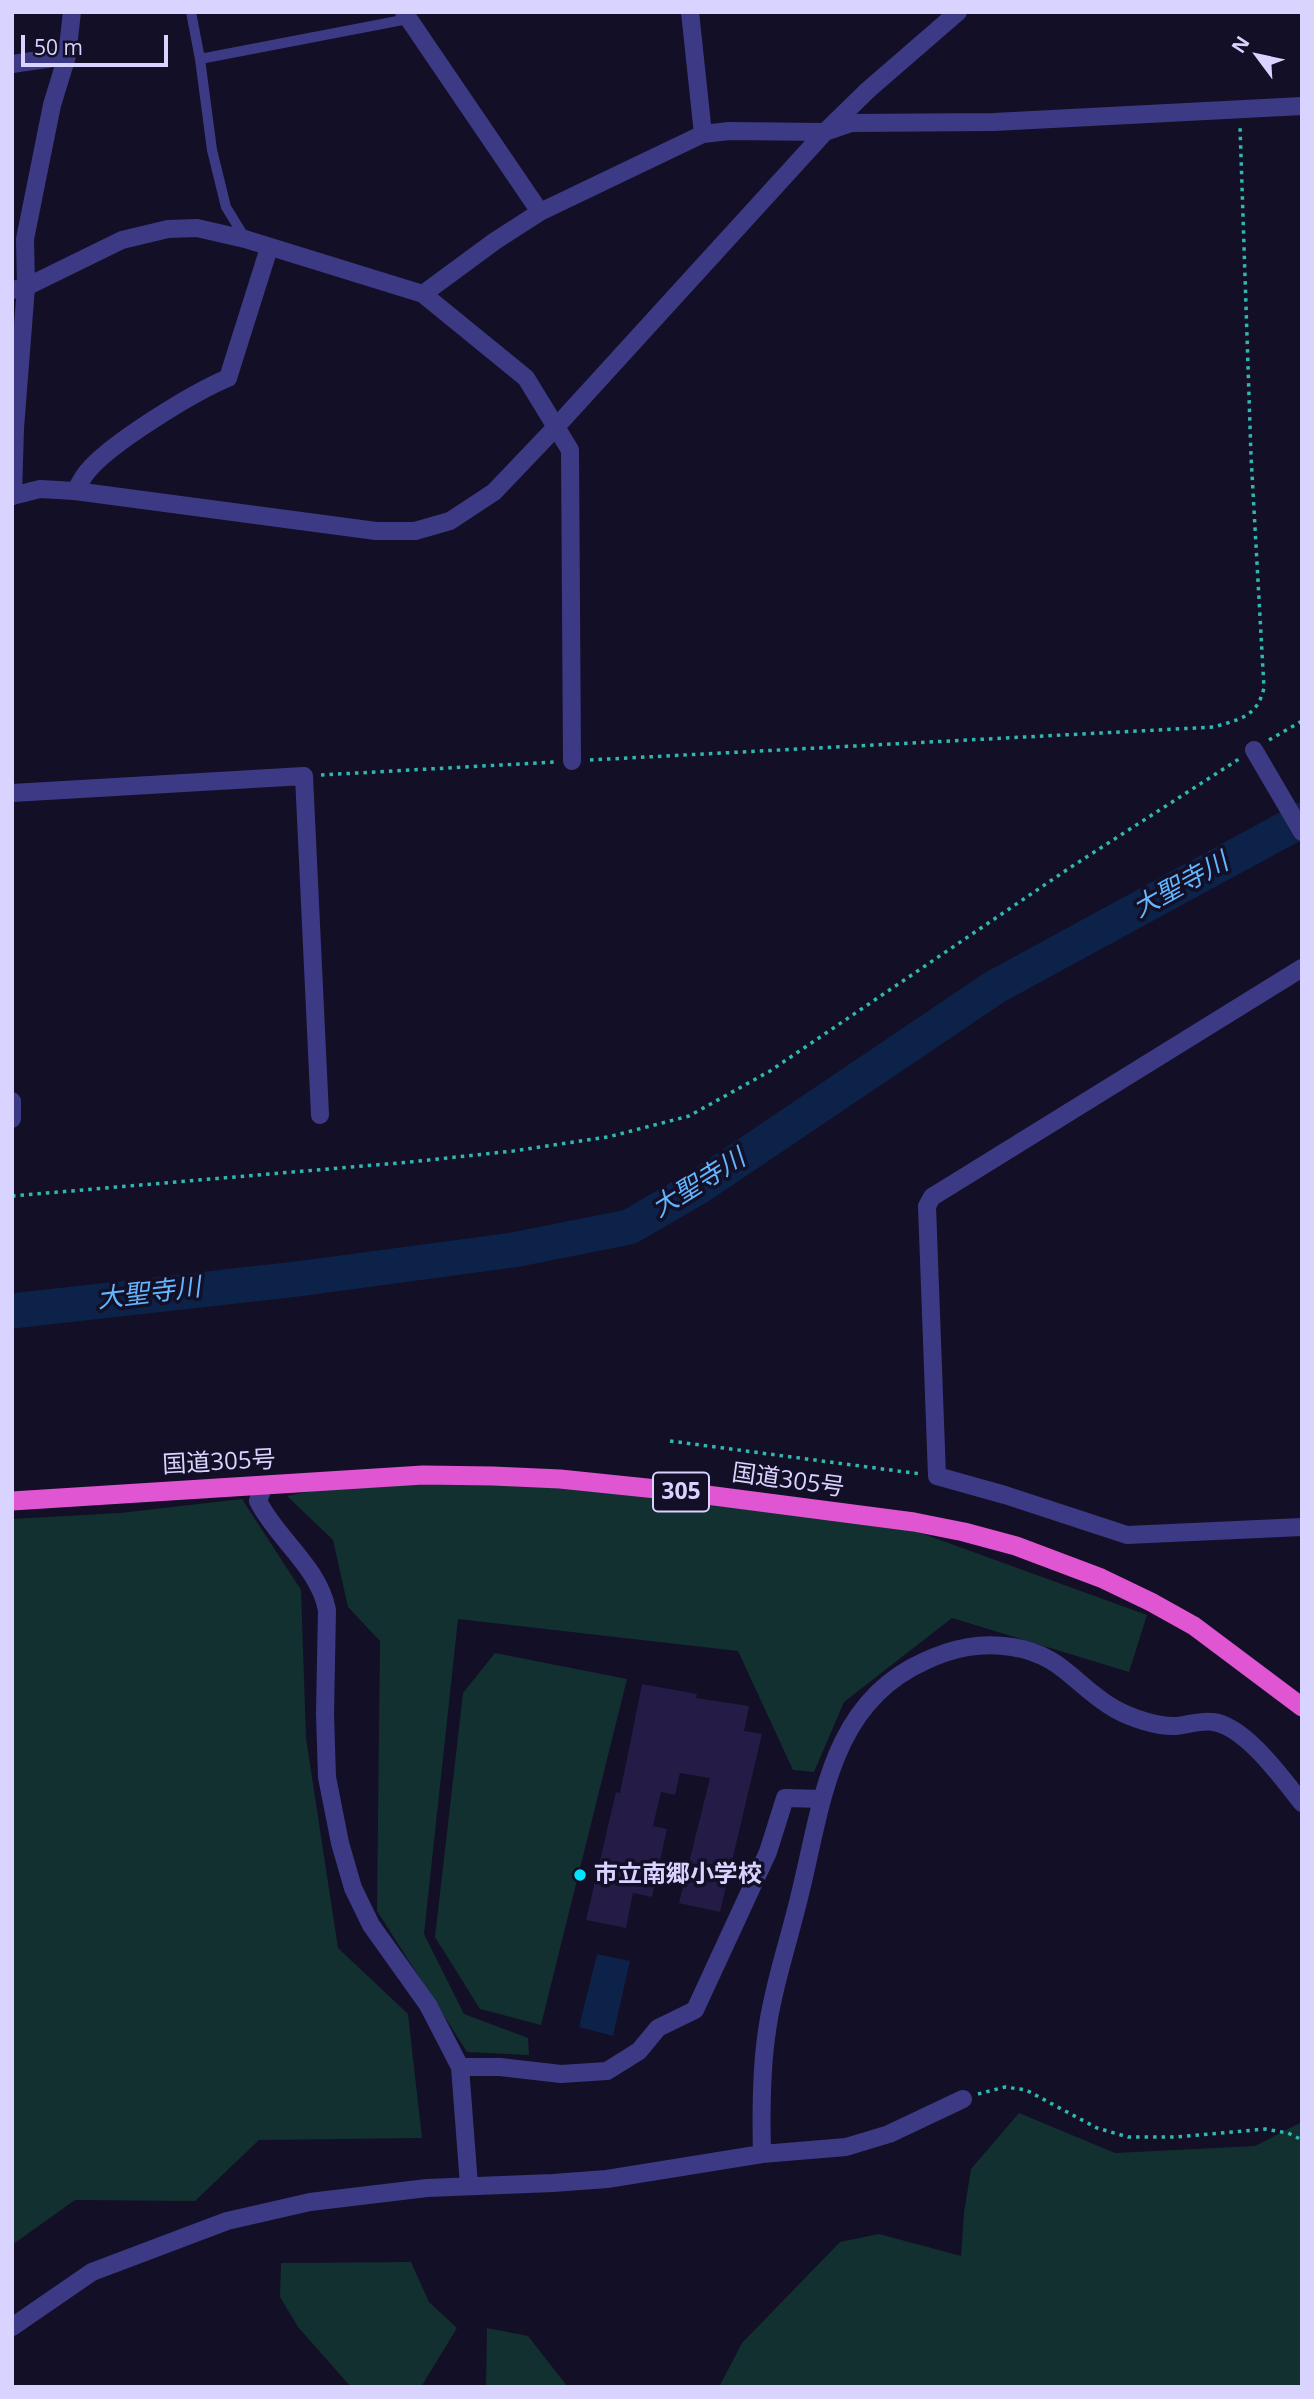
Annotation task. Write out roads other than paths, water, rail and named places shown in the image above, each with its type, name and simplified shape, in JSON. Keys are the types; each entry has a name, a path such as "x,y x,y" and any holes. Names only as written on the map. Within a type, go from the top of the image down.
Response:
{"highway":[{"name":"国道305号","path":"12,1501 423,1475 560,1479 914,1522 964,1532 1061,1562 1151,1602 1194,1626 1302,1707"}],"street":[{"path":"72,12 67,55 52,105 19,288 13,496 40,489 75,491 376,531 415,531 450,521 494,492 825,132 868,90 958,12"},
{"path":"690,12 703,134"},
{"path":"406,15 540,212"},
{"path":"12,64 67,55"},
{"path":"423,295 495,241 540,212 703,134 729,131 825,132 852,123 994,122 1302,106"},
{"path":"19,288 122,240 168,229 197,228 245,239 423,295 526,379 570,450 572,761"},
{"path":"75,491 87,471 118,444 209,386 228,379 269,248"},
{"path":"1254,750 1302,832"},
{"path":"12,793 304,776 320,1115"},
{"path":"1302,968 932,1197 927,1206 937,1476 1005,1494 1127,1535 1302,1527"},
{"path":"12,1101 12,1119"},
{"path":"264,1485 258,1501 265,1516 312,1573 323,1593 327,1610 327,1777 334,1819 353,1888 371,1925 428,2005 460,2067 469,2185"},
{"path":"762,2154 761,2096 766,2036 822,1800 839,1747 853,1721 880,1689 912,1667 952,1649 992,1646 1012,1647 1036,1653 1065,1668 1115,1709 1132,1716 1172,1726 1213,1722 1243,1737 1256,1748 1302,1802"},
{"path":"460,2067 500,2067 561,2074 607,2071 639,2051 658,2028 695,2010 768,1852 785,1798 822,1800"},
{"path":"12,2327 92,2272 227,2221 310,2202 469,2185 607,2179 762,2154 846,2147 889,2134 963,2099"}],"lane":[{"path":"191,12 212,150 226,207 245,239"},
{"path":"200,59 406,15"}],"water":[{"path":"597,1954 630,1961 613,2036 579,2027"}],"waterway":[{"name":"大聖寺川","path":"12,1311 297,1279 513,1250 629,1227 700,1186 995,987 1302,820"}],"place":[{"name":"市立南郷小学校","path":"580,1875"}]}
